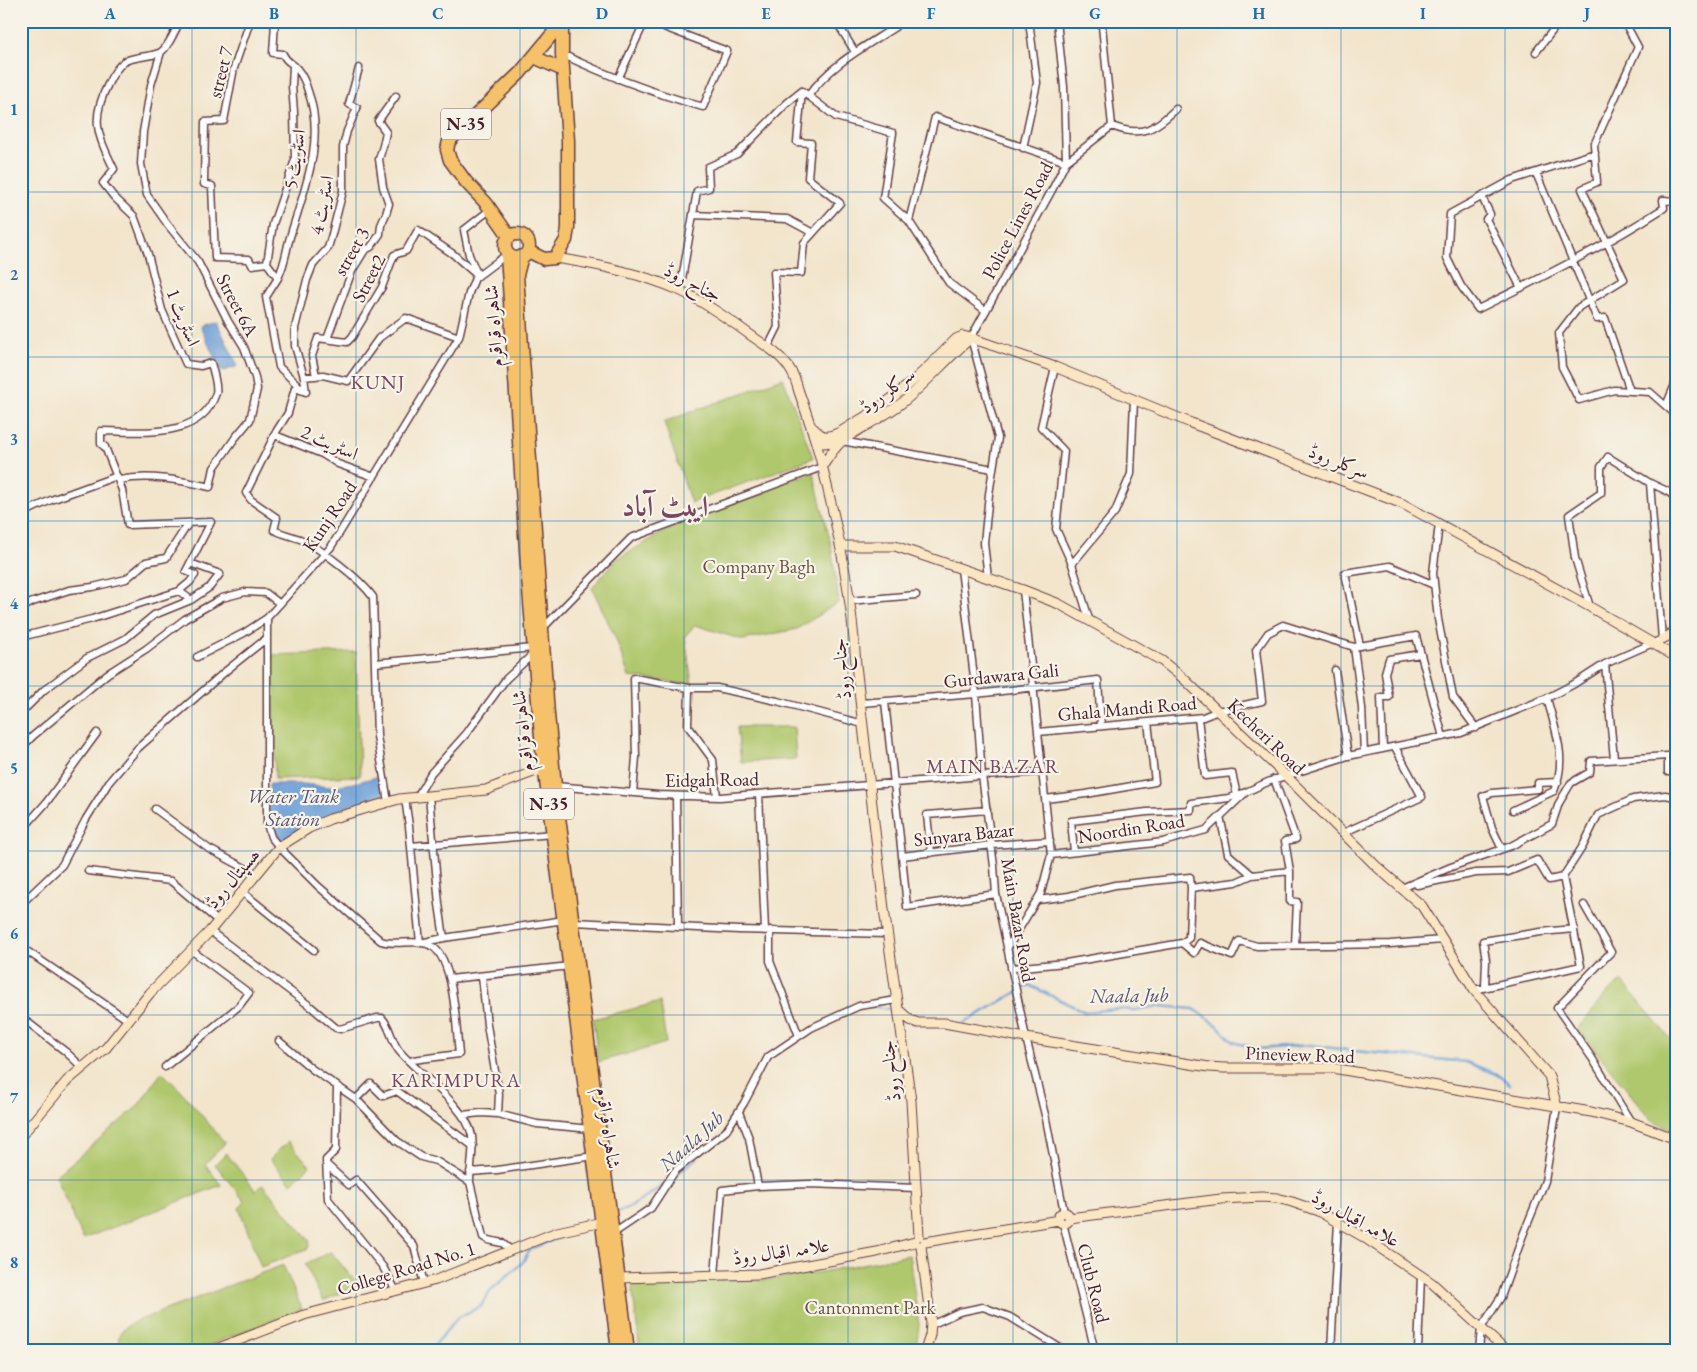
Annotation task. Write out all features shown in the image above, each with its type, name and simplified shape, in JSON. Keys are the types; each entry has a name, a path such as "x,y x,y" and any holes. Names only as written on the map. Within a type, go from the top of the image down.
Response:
{"highway":[{"name":"N-35","path":"555,258 566,240 568,228 567,125 562,54 562,22"},
{"name":"N-35","path":"509,236 491,209 466,182 450,160 447,150 449,141 520,73 562,22"},
{"path":"534,57 563,70"},
{"path":"509,236 517,233 524,236 529,243 525,254"},
{"name":"شاہراہ قراقرم","path":"509,236 505,242 505,250 507,254 534,651 545,770 553,834 569,921 570,966 594,1156 607,1221 614,1233 628,1351"},
{"path":"507,254 514,258 525,254 544,259 555,258"},
{"name":"شاہراہ قراقرم","path":"525,254 517,275 541,630 569,921 607,1221 618,1351"}],"main road":[{"name":"جناح روڈ","path":"555,258 578,261 645,276 680,291 721,315 768,347 791,371 812,426 841,546 850,601 887,934 911,1101 920,1242 931,1325 925,1351"},
{"name":"سرکلر روڈ","path":"822,467 840,437 879,420 901,404 921,388 971,338 1055,367 1191,423 1403,504 1590,607 1676,657"},
{"path":"812,426 820,435 840,437"},
{"path":"816,440 823,443 840,437"},
{"name":"Kecheri Road","path":"841,546 896,546 1023,590 1059,604 1162,661 1183,678 1286,776 1376,866 1422,906 1474,990 1549,1076 1557,1107"},
{"path":"1662,639 1676,632"},
{"name":"ھسپتال روڈ","path":"21,1136 67,1081 106,1048 150,992 210,931 279,847 309,828 330,819 388,802 405,798 486,790 533,772 545,770"},
{"path":"898,1010 910,1020 918,1023"},
{"path":"902,1036 911,1026 918,1023"},
{"name":"Pineview Road","path":"918,1023 944,1023 1026,1038 1224,1068 1332,1068 1591,1112 1631,1122 1676,1139"},
{"name":"علامہ اقبال روڈ","path":"619,1278 759,1274 920,1242 1064,1218 1221,1199 1277,1198 1318,1211 1362,1236 1432,1283 1506,1351"},
{"name":"College Road No. 1","path":"211,1351 304,1315 460,1272 557,1232 607,1221"}],"street":[{"path":"161,52 180,21"},
{"name":"street 7","path":"250,21 234,68 224,121 205,122 204,184 212,186 215,258 249,259 252,265 267,264"},
{"name":"اسٹریٹ 5","path":"265,21 275,23 273,53 283,54 285,60 298,69 308,91 315,117 315,144 301,206 290,238 284,264 266,297 279,368 306,392"},
{"path":"562,54 618,79 656,94 703,107 727,52 646,21 618,79"},
{"path":"836,21 855,52"},
{"path":"808,96 819,81 845,59 895,27 899,21"},
{"path":"1022,148 1037,84 1029,21"},
{"name":"Police Lines Road","path":"971,338 1054,188 1066,162 1064,87 1057,21"},
{"path":"1098,21 1102,26 1112,126"},
{"path":"1536,52 1560,21"},
{"path":"1624,21 1638,47 1594,145 1597,182 1582,189 1624,279 1579,307 1559,333 1562,367 1579,400 1614,390 1650,392 1676,415"},
{"name":"اسٹریٹ 1","path":"161,52 124,62 111,77 99,101 97,128 102,144 114,169 102,183 134,216 148,254 162,310 186,364 201,366 212,363 216,392 208,407 196,421 187,426 164,430 101,431 101,444 106,447 118,478 128,524 211,522 190,563"},
{"name":"Street 6A","path":"118,478 164,478 210,487 214,468 250,420 257,389 255,377 244,347 228,321 198,262 147,195 141,164 143,132 151,85 161,52"},
{"path":"278,278 267,264 273,224 295,160 293,66"},
{"name":"اسٹریٹ 4","path":"304,377 295,346 295,328 307,280 313,265 328,248 343,191 343,147 347,131 357,108 349,104 359,68"},
{"path":"802,92 836,117 893,133 882,198 909,222 949,283 986,311"},
{"path":"680,291 697,191 709,188 708,167 737,154 787,103 802,92"},
{"path":"768,347 778,327 774,272 801,273 804,243 840,203 808,178 812,143 797,142 802,92"},
{"name":"street 3","path":"327,339 352,271 365,250 371,247 380,234 381,225 386,214 388,204 378,159 386,132 378,121 396,96"},
{"path":"1112,126 1126,131 1139,132 1161,123 1176,109"},
{"path":"909,222 935,117 1066,162 1112,126"},
{"path":"1595,153 1512,180 1450,214 1447,258 1461,286 1478,309 1572,262 1664,208 1663,200 1676,201"},
{"path":"1536,173 1597,319 1605,318 1630,391"},
{"path":"1482,197 1490,214 1486,219 1521,288"},
{"path":"478,276 469,255 464,230 491,209"},
{"path":"692,215 787,219 813,233"},
{"name":"Street2","path":"327,339 347,342 352,337 382,287 394,255 406,252 418,230 453,254 478,276"},
{"name":"Kunj Road","path":"196,657 244,633 267,618 331,547 459,336 469,293 475,278 507,254"},
{"path":"304,377 323,375 348,381 379,338 406,318 459,336"},
{"path":"316,376 312,356 318,338 327,339"},
{"path":"971,338 998,438 984,542 988,578"},
{"path":"1055,367 1041,427 1064,451 1056,529 1072,564 1089,620"},
{"name":"اسٹریٹ 2","path":"304,377 306,392 295,388 288,413 275,434 246,493 251,500 277,518 274,530 285,536 300,539 325,554"},
{"path":"1666,406 1676,382"},
{"path":"1072,564 1115,512 1131,474 1134,399"},
{"name":"اسٹریٹ 2","path":"275,434 322,454 338,464 374,477"},
{"path":"840,437 993,469"},
{"path":"1590,607 1575,558 1569,514 1602,493 1601,467 1608,457 1676,498"},
{"path":"541,630 631,538 822,467"},
{"path":"21,514 51,500 118,478"},
{"path":"1650,483 1662,639"},
{"path":"21,608 32,602 69,590 93,587 126,579 146,562 166,558 188,524"},
{"path":"1439,524 1433,573 1438,619 1453,697 1476,728"},
{"path":"325,554 367,588 373,597 377,736 388,802"},
{"path":"21,638 92,619 179,590 190,582 195,574 186,570 190,563 220,574 210,587 191,600 154,615 125,638 87,658 44,690 21,713"},
{"path":"1364,753 1357,646 1345,573 1390,566 1434,585"},
{"name":"Main Bazar Road","path":"961,569 976,694 982,776 992,845 996,894 1026,1038 1046,1119 1064,1218"},
{"path":"179,590 191,600"},
{"path":"1007,949 1038,900 1051,855 1023,590"},
{"path":"21,748 107,674 185,619 222,598 245,592 266,593 280,604"},
{"path":"850,601 916,596"},
{"path":"267,618 267,824 271,837 318,886 381,941 389,944 420,942 569,921 887,934"},
{"name":"Ghala Mandi Road","path":"1038,732 1198,718 1262,702 1256,650 1268,633 1283,625 1357,646"},
{"path":"1357,646 1416,636 1443,737"},
{"path":"21,904 62,865 86,819 109,782 138,748 226,670 267,638"},
{"name":"Noordin Road","path":"1051,855 1163,842 1206,830 1246,792 1274,779 1348,756 1443,737 1476,728 1547,698 1574,684 1605,664 1662,639"},
{"path":"375,663 534,651"},
{"path":"417,797 431,773 466,734 506,679 534,651"},
{"path":"1383,749 1381,697 1388,697 1385,674 1389,659 1421,654"},
{"path":"1605,664 1614,758"},
{"path":"1335,670 1348,756"},
{"path":"633,793 636,757 634,678 689,688 717,688 777,701 863,724"},
{"name":"Gurdawara Gali","path":"861,704 976,694 1098,680 1101,726"},
{"path":"689,688 688,726 713,760 717,797"},
{"path":"1513,810 1554,791 1558,782 1561,753 1547,698"},
{"path":"885,702 902,856"},
{"path":"1198,718 1205,776 1232,773 1237,795"},
{"path":"1045,799 1155,782 1148,722"},
{"path":"21,831 46,803 97,733"},
{"path":"1343,833 1422,798 1394,746"},
{"path":"1402,888 1451,867 1502,849 1552,824 1559,803 1571,783 1590,772 1591,761 1614,758 1668,756 1668,772 1676,772"},
{"path":"870,786 1041,772"},
{"path":"1274,779 1296,840 1286,841 1290,870 1290,901 1297,902 1295,946"},
{"path":"1502,849 1492,828 1483,796 1492,793 1538,790 1538,783 1558,782"},
{"name":"Eidgah Road","path":"555,786 676,796 717,797 870,786"},
{"path":"1074,852 1071,821 1147,812 1191,810 1191,803 1229,798 1246,792"},
{"path":"759,794 770,961 799,1036"},
{"path":"1474,990 1581,966 1563,878 1583,846 1598,815 1633,799 1665,795 1676,798"},
{"path":"429,796 444,938"},
{"path":"676,796 678,926"},
{"path":"405,798 420,942"},
{"path":"156,809 209,849 256,874"},
{"path":"931,854 927,815 987,810"},
{"path":"1220,816 1228,854 1252,875"},
{"path":"411,846 553,834"},
{"name":"Sunyara Bazar","path":"996,894 907,907 902,856 931,854 992,845 1050,841"},
{"path":"1402,888 1476,873 1508,872 1537,860 1549,880 1563,878"},
{"path":"1191,888 1236,882 1252,875 1290,870"},
{"path":"88,871 171,881 218,921"},
{"path":"1011,968 1066,962 1182,943 1189,938 1190,877 1115,885 1069,896 1038,900"},
{"path":"241,891 314,950"},
{"path":"1584,905 1611,952 1557,1008 1592,1058 1631,1122"},
{"path":"1485,988 1486,960 1484,941 1574,929"},
{"path":"210,931 310,1006 336,1028 340,1029 372,1019 382,1018 398,1050 448,1098 469,1124 473,1146 470,1182 483,1237 502,1243 511,1250"},
{"path":"1182,943 1194,952 1200,943 1232,956 1239,941 1257,946 1295,946 1390,944 1443,940"},
{"path":"411,1063 413,1060 459,1054 446,964 435,948 420,942"},
{"path":"21,947 128,1020"},
{"path":"165,1067 239,1006 249,993 192,950"},
{"path":"450,983 482,976 570,966"},
{"path":"482,976 487,1025 499,1094 498,1114"},
{"path":"614,1233 651,1208 675,1171 726,1131 739,1112 768,1057 811,1028 860,1006 897,1000"},
{"path":"21,1017 82,1067"},
{"path":"279,1041 312,1069 356,1099 397,1141 420,1157 436,1161 470,1182"},
{"path":"356,1099 371,1084 383,1096 397,1091 473,1146"},
{"path":"337,1086 336,1150 326,1160 328,1199 384,1267 396,1291"},
{"path":"1478,1351 1481,1328 1501,1297 1545,1181 1557,1107"},
{"path":"739,1112 749,1138 758,1186"},
{"path":"462,1115 498,1114 537,1124 591,1128"},
{"path":"470,1172 594,1156"},
{"path":"326,1164 349,1185 356,1180 414,1246 424,1283"},
{"path":"715,1275 722,1190 758,1186 809,1184 916,1188"},
{"name":"Club Road","path":"1064,1218 1094,1351"},
{"path":"1331,1351 1338,1222"},
{"path":"1418,1351 1421,1276"},
{"path":"931,1325 959,1312 983,1307 1010,1317 1065,1351"}],"green space":[{"path":"783,378 813,458 691,503 664,422"},
{"name":"Company Bagh","path":"813,472 831,545 839,602 797,629 743,640 695,625 685,636 692,685 629,677 616,639 592,588 617,559 688,518"},
{"path":"356,652 360,776 275,779 271,655"},
{"path":"737,727 794,727 796,759 741,762"},
{"path":"1622,981 1676,1046 1676,1130 1653,1122 1578,1029 1604,996"},
{"path":"660,1002 666,1043 598,1062 593,1019"},
{"path":"162,1072 181,1091 225,1143 205,1164 221,1185 83,1239 56,1176 137,1107"},
{"path":"288,1141 310,1166 291,1183 270,1159"},
{"path":"226,1153 256,1191 263,1185 309,1240 310,1244 307,1249 261,1267 239,1208 245,1202 215,1164"},
{"path":"331,1252 358,1285 323,1301 305,1264"},
{"name":"Cantonment Park","path":"909,1255 919,1325 917,1340 911,1351 640,1351 632,1285 669,1276 760,1281 816,1273"},
{"path":"283,1265 302,1309 194,1351 120,1351 119,1335 124,1329 137,1321"}],"water":[{"path":"216,321 238,366 221,372 200,326"},
{"name":"Water Tank Station","path":"380,776 385,799 280,844 273,836 270,823 269,784 305,784 329,787"}],"waterway":[{"name":"Naala Jub","path":"964,1023 1029,985 1085,1012 1116,1009 1135,1010 1159,1006 1194,1009 1218,1026 1233,1042 1258,1049 1310,1045 1466,1062 1496,1074 1510,1084"},
{"name":"Naala Jub","path":"871,1006 895,1010"},
{"name":"Naala Jub","path":"909,1015 921,1019"},
{"name":"Naala Jub","path":"674,1177 697,1158"},
{"name":"Naala Jub","path":"619,1212 632,1206 664,1185"},
{"name":"Naala Jub","path":"430,1351 457,1318 481,1306 491,1290 523,1262 530,1249 570,1233"}],"district":[{"name":"KUNJ","path":"378,382"},
{"name":"ایبٹ آباد","path":"665,506"},
{"name":"MAIN BAZAR","path":"993,766"},
{"name":"KARIMPURA","path":"456,1080"}]}
